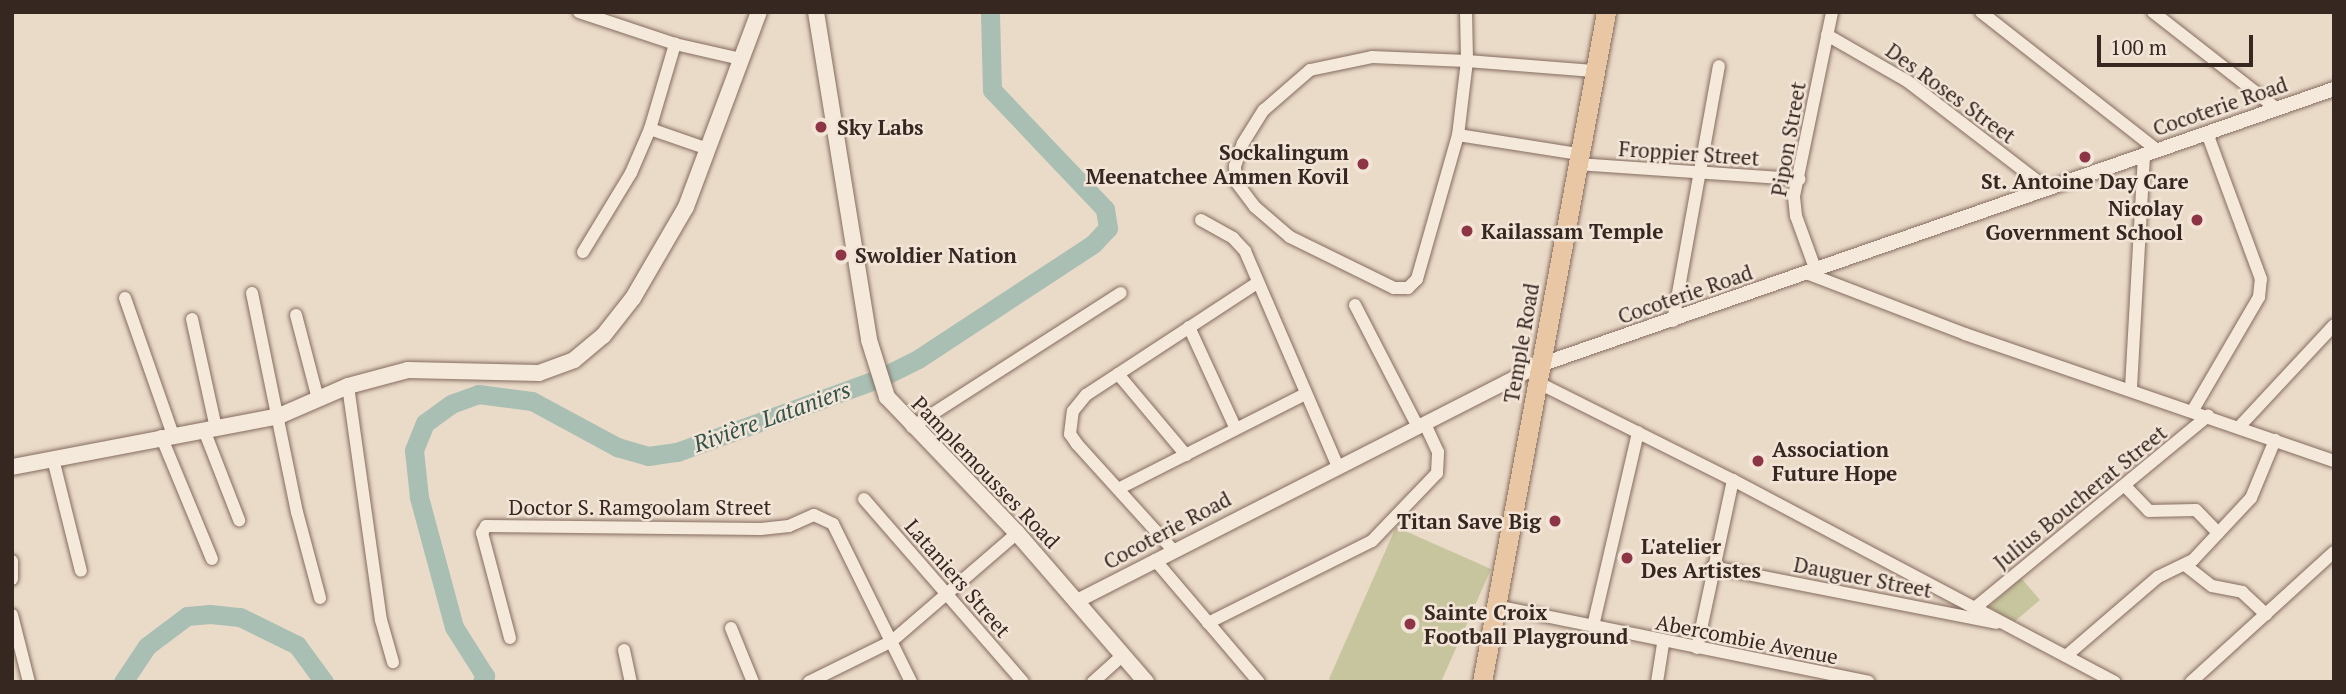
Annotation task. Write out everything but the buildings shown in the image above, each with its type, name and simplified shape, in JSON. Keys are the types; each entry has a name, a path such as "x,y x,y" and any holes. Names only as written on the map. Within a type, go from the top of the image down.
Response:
{"main road":[{"path":"12,467 167,435 279,416 348,386 408,370 539,373 574,360 603,336 641,286 687,207 759,12"},
{"name":"Pamplemousses Road","path":"816,12 876,365 887,397 912,427 1017,533 1146,682"},
{"name":"Temple Road","path":"1482,682 1606,12"}],"street":[{"path":"579,12 675,44 741,59"},
{"path":"1466,12 1467,61 1458,135 1417,279 1408,288 1394,288 1290,237 1255,207 1236,182 1235,166 1242,142 1264,110 1310,70 1372,57 1467,61 1594,71"},
{"name":"Pipon Street","path":"1812,273 1796,216 1799,179 1832,12"},
{"path":"1981,12 2151,153 2132,388"},
{"path":"2153,12 2277,109"},
{"name":"Des Roses Street","path":"1827,34 1907,81 2048,189"},
{"path":"583,252 616,201 650,129 675,44"},
{"path":"1673,321 1719,66"},
{"name":"Cocoterie Road","path":"1077,601 1338,465 1539,373 1673,321 2334,89"},
{"path":"650,129 708,149"},
{"path":"2193,410 2259,297 2262,279 2207,133"},
{"name":"Froppier Street","path":"1458,135 1577,160 1699,173 1799,179"},
{"path":"1201,220 1241,245 1338,465"},
{"path":"1812,273 1965,334 2132,388 2334,461"},
{"path":"1173,550 1120,488 1077,444 1069,422 1086,395 1256,283"},
{"path":"252,293 297,512 320,598"},
{"path":"912,427 1121,293"},
{"path":"125,298 167,435 212,559"},
{"path":"1208,623 1372,541 1437,473 1438,452 1355,305"},
{"path":"296,315 318,399"},
{"path":"192,319 210,429 239,520"},
{"path":"2239,427 2334,325"},
{"path":"1189,327 1236,429"},
{"path":"1539,373 1638,432 2115,682"},
{"path":"1118,374 1186,454"},
{"path":"348,386 381,621 393,662"},
{"path":"1120,488 1305,394"},
{"name":"Julius Boucherat Street","path":"1976,607 2126,487 2208,416"},
{"path":"1592,626 1638,432"},
{"path":"2066,656 2158,577 2185,565 2218,533 2251,498 2275,440"},
{"path":"53,459 81,571"},
{"path":"1697,648 1712,567 1733,480"},
{"path":"2126,487 2149,511 2196,510 2218,533"},
{"name":"Lataniers Street","path":"864,499 1023,682"},
{"name":"Doctor S. Ramgoolam Street","path":"510,638 482,533 491,526 761,529 789,526 814,515 827,518 892,641"},
{"path":"809,682 892,641 1017,533"},
{"path":"2191,682 2334,552"},
{"path":"1155,560 1259,682"},
{"path":"12,561 12,579"},
{"path":"2185,565 2212,586 2242,592 2266,614"},
{"name":"Dauguer Street","path":"1712,567 2006,625"},
{"name":"Abercombie Avenue","path":"1496,606 1662,643 1697,648 1813,676 1868,682"},
{"path":"12,615 29,682"},
{"path":"731,628 754,682"},
{"path":"892,641 911,682"},
{"path":"1657,682 1662,643"},
{"path":"624,650 631,682"},
{"path":"1093,682 1123,655"}],"shaded area":[{"name":"Sainte Croix Football Playground","path":"1396,527 1491,569 1441,682 1335,682 1329,679"},
{"path":"2021,578 2040,600 2014,622 1989,607"}],"waterway":[{"name":"Rivière Lataniers","path":"482,682 485,676 454,627 419,497 414,450 425,423 451,404 478,394 532,401 617,447 648,456 677,452 880,378 918,359 1093,244 1108,228 1105,209 992,90 990,12"},
{"name":"Rivière Lataniers","path":"123,682 147,646 187,616 210,614 240,617 297,645 324,682"}],"place":[{"name":"Sky Labs","path":"821,127"},
{"name":"St. Antoine Day Care","path":"2085,157"},
{"name":"Sockalingum Meenatchee Ammen Kovil","path":"1363,164"},
{"name":"Nicolay Government School","path":"2197,220"},
{"name":"Kailassam Temple","path":"1467,231"},
{"name":"Swoldier Nation","path":"841,255"},
{"name":"Association Future Hope","path":"1758,461"},
{"name":"Titan Save Big","path":"1555,521"},
{"name":"L'atelier Des Artistes","path":"1627,558"},
{"name":"Sainte Croix Football Playground","path":"1410,624"}]}
